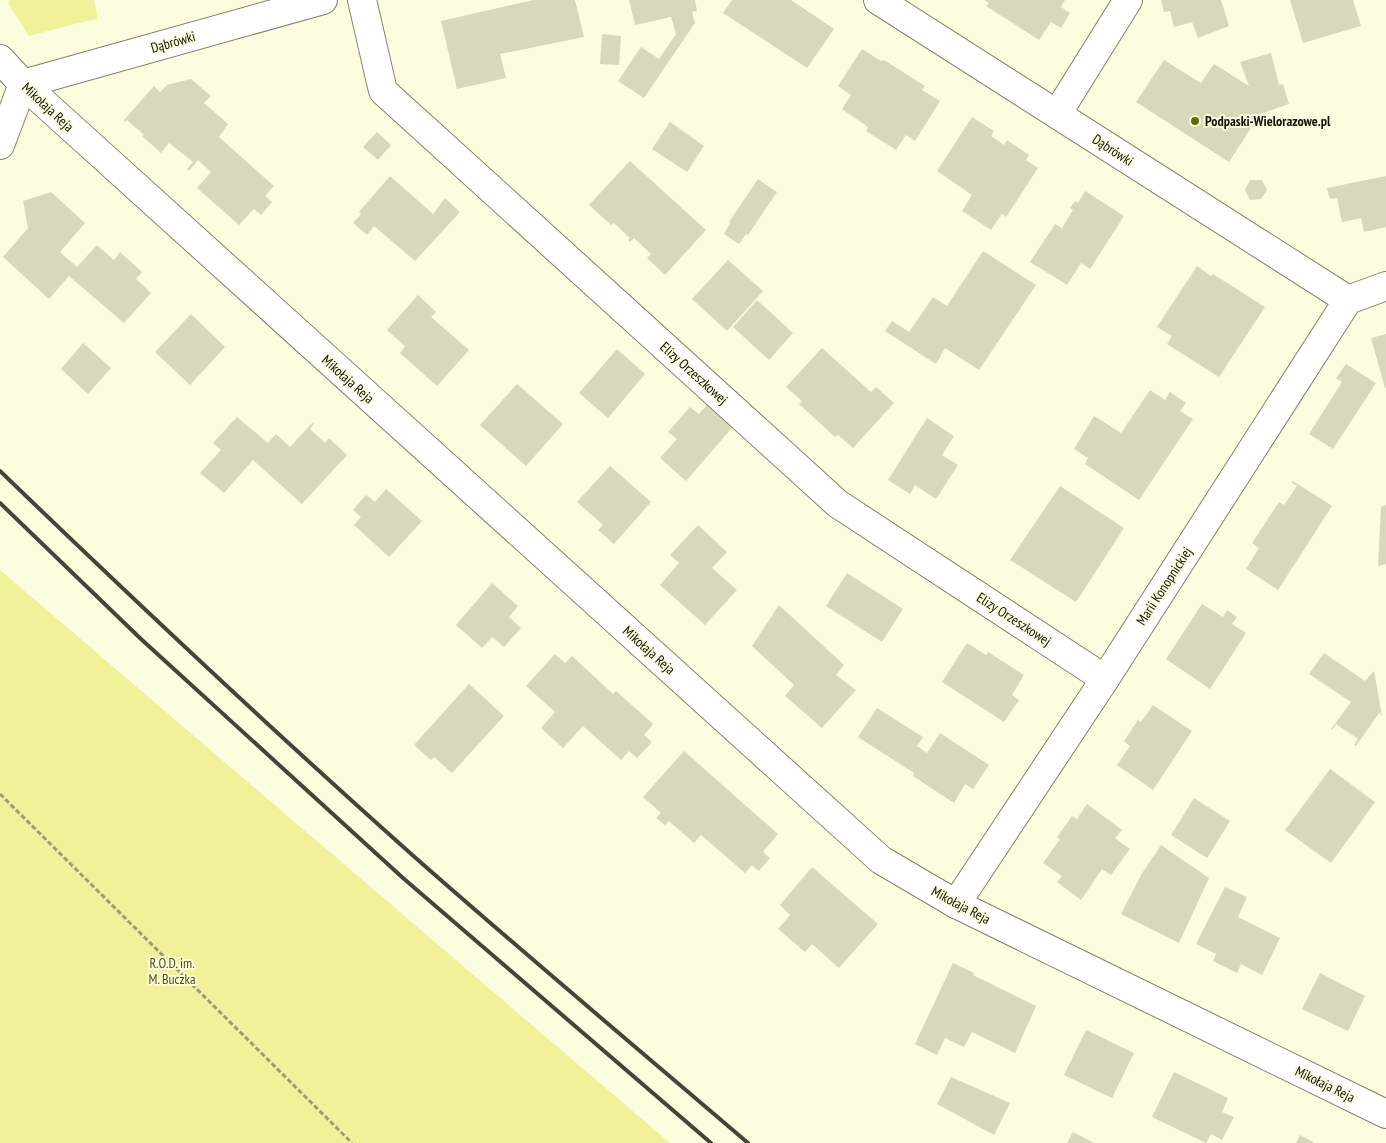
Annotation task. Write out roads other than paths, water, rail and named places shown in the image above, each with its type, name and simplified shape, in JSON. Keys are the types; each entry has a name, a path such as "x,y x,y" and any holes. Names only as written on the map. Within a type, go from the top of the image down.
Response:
{"street":[{"name":"Dąbrówki","path":"23,84 323,0"},
{"name":"Elizy Orzeszkowej","path":"362,0 383,90 398,104 838,504 1105,679"},
{"name":"Dąbrówki","path":"878,0 1348,300"},
{"path":"1057,114 1128,0"},
{"name":"Mikołaja Reja","path":"0,59 23,84 881,860 956,904 1386,1114"},
{"path":"0,145 23,84"},
{"path":"1348,300 1386,286"},
{"name":"Marii Konopnickiej","path":"956,904 1105,679 1348,300"}],"railway":[{"path":"0,471 207,668 365,813 500,932 748,1143"},
{"path":"0,503 141,639 403,878 711,1143"}],"place":[{"name":"Podpaski-Wielorazowe.pl","path":"1195,121"}],"park label":[{"name":"R.O.D. im. M. Buczka","path":"172,972"}]}
